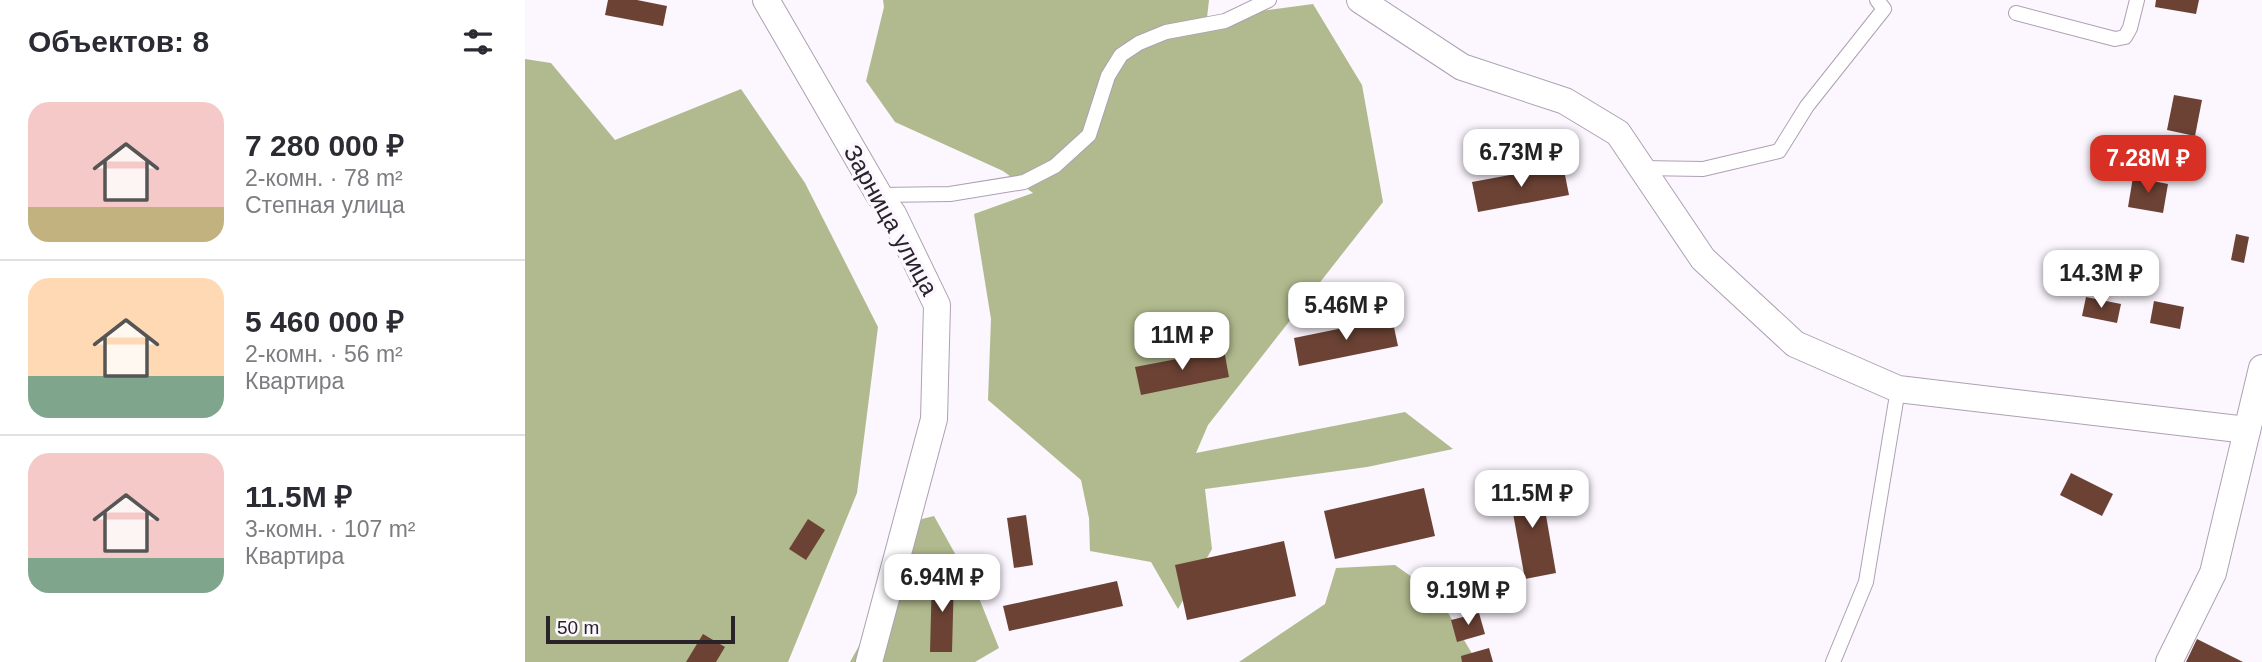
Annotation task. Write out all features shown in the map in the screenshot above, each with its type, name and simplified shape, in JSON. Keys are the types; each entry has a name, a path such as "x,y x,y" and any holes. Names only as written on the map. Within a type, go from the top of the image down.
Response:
{"street":[{"name":"Зарница улица","path":"766,0 879,195 893,214 937,306 933,419 869,662"},
{"path":"1360,0 1462,67 1565,101 1618,133 1703,258 1795,344 1898,389 2247,430"},
{"path":"2169,662 2213,573 2262,368"}],"lane":[{"path":"879,195 950,194 1024,182 1055,166 1089,135 1108,76 1121,55 1139,43 1166,32 1225,21 1269,0"},
{"path":"1641,169 1703,169 1779,151 1807,106 1884,9 1877,0"},
{"path":"2016,13 2115,39 2125,37 2137,0"},
{"path":"1833,662 1866,582 1898,389"}],"green space":[{"path":"883,0 1209,0 1207,18 1313,4 1362,85 1383,202 1208,425 1196,453 1405,412 1453,449 1367,467 1205,489 1212,549 1178,609 1151,562 1090,551 1089,518 1081,480 988,400 991,319 974,214 1033,193 1003,171 895,122 866,81 884,7"},
{"path":"525,59 551,63 615,140 741,89 805,183 878,327 857,493 788,662 525,662"},
{"path":"934,516 977,593 999,648 975,662 850,662 874,619 894,567 922,519"},
{"path":"1395,565 1441,601 1477,662 1239,662 1325,604 1336,568"}],"building":[{"path":"608,0 637,0 667,6 663,26 605,15"},
{"path":"2156,0 2199,0 2196,14 2155,7"},
{"path":"2174,95 2202,100 2195,136 2167,130"},
{"path":"1563,165 1569,195 1478,212 1472,182"},
{"path":"2133,177 2168,184 2163,213 2128,207"},
{"path":"2236,234 2249,237 2244,263 2231,260"},
{"path":"2086,297 2121,304 2117,323 2082,316"},
{"path":"2154,301 2184,307 2180,329 2150,323"},
{"path":"1392,318 1398,346 1299,366 1294,338"},
{"path":"1224,350 1229,377 1141,395 1135,367"},
{"path":"2071,473 2113,494 2102,516 2060,495"},
{"path":"1540,481 1556,573 1525,579 1508,486"},
{"path":"1424,488 1435,536 1335,559 1324,511"},
{"path":"1026,515 1033,565 1014,568 1007,518"},
{"path":"808,519 825,530 806,560 789,549"},
{"path":"1284,541 1296,596 1187,620 1175,565"},
{"path":"932,576 954,576 952,652 930,652"},
{"path":"1117,581 1123,606 1009,631 1003,606"},
{"path":"1479,613 1485,634 1457,642 1451,620"},
{"path":"703,634 725,647 716,662 686,662"},
{"path":"2197,639 2243,662 2186,662"},
{"path":"1489,648 1493,662 1462,662 1461,656"}]}
